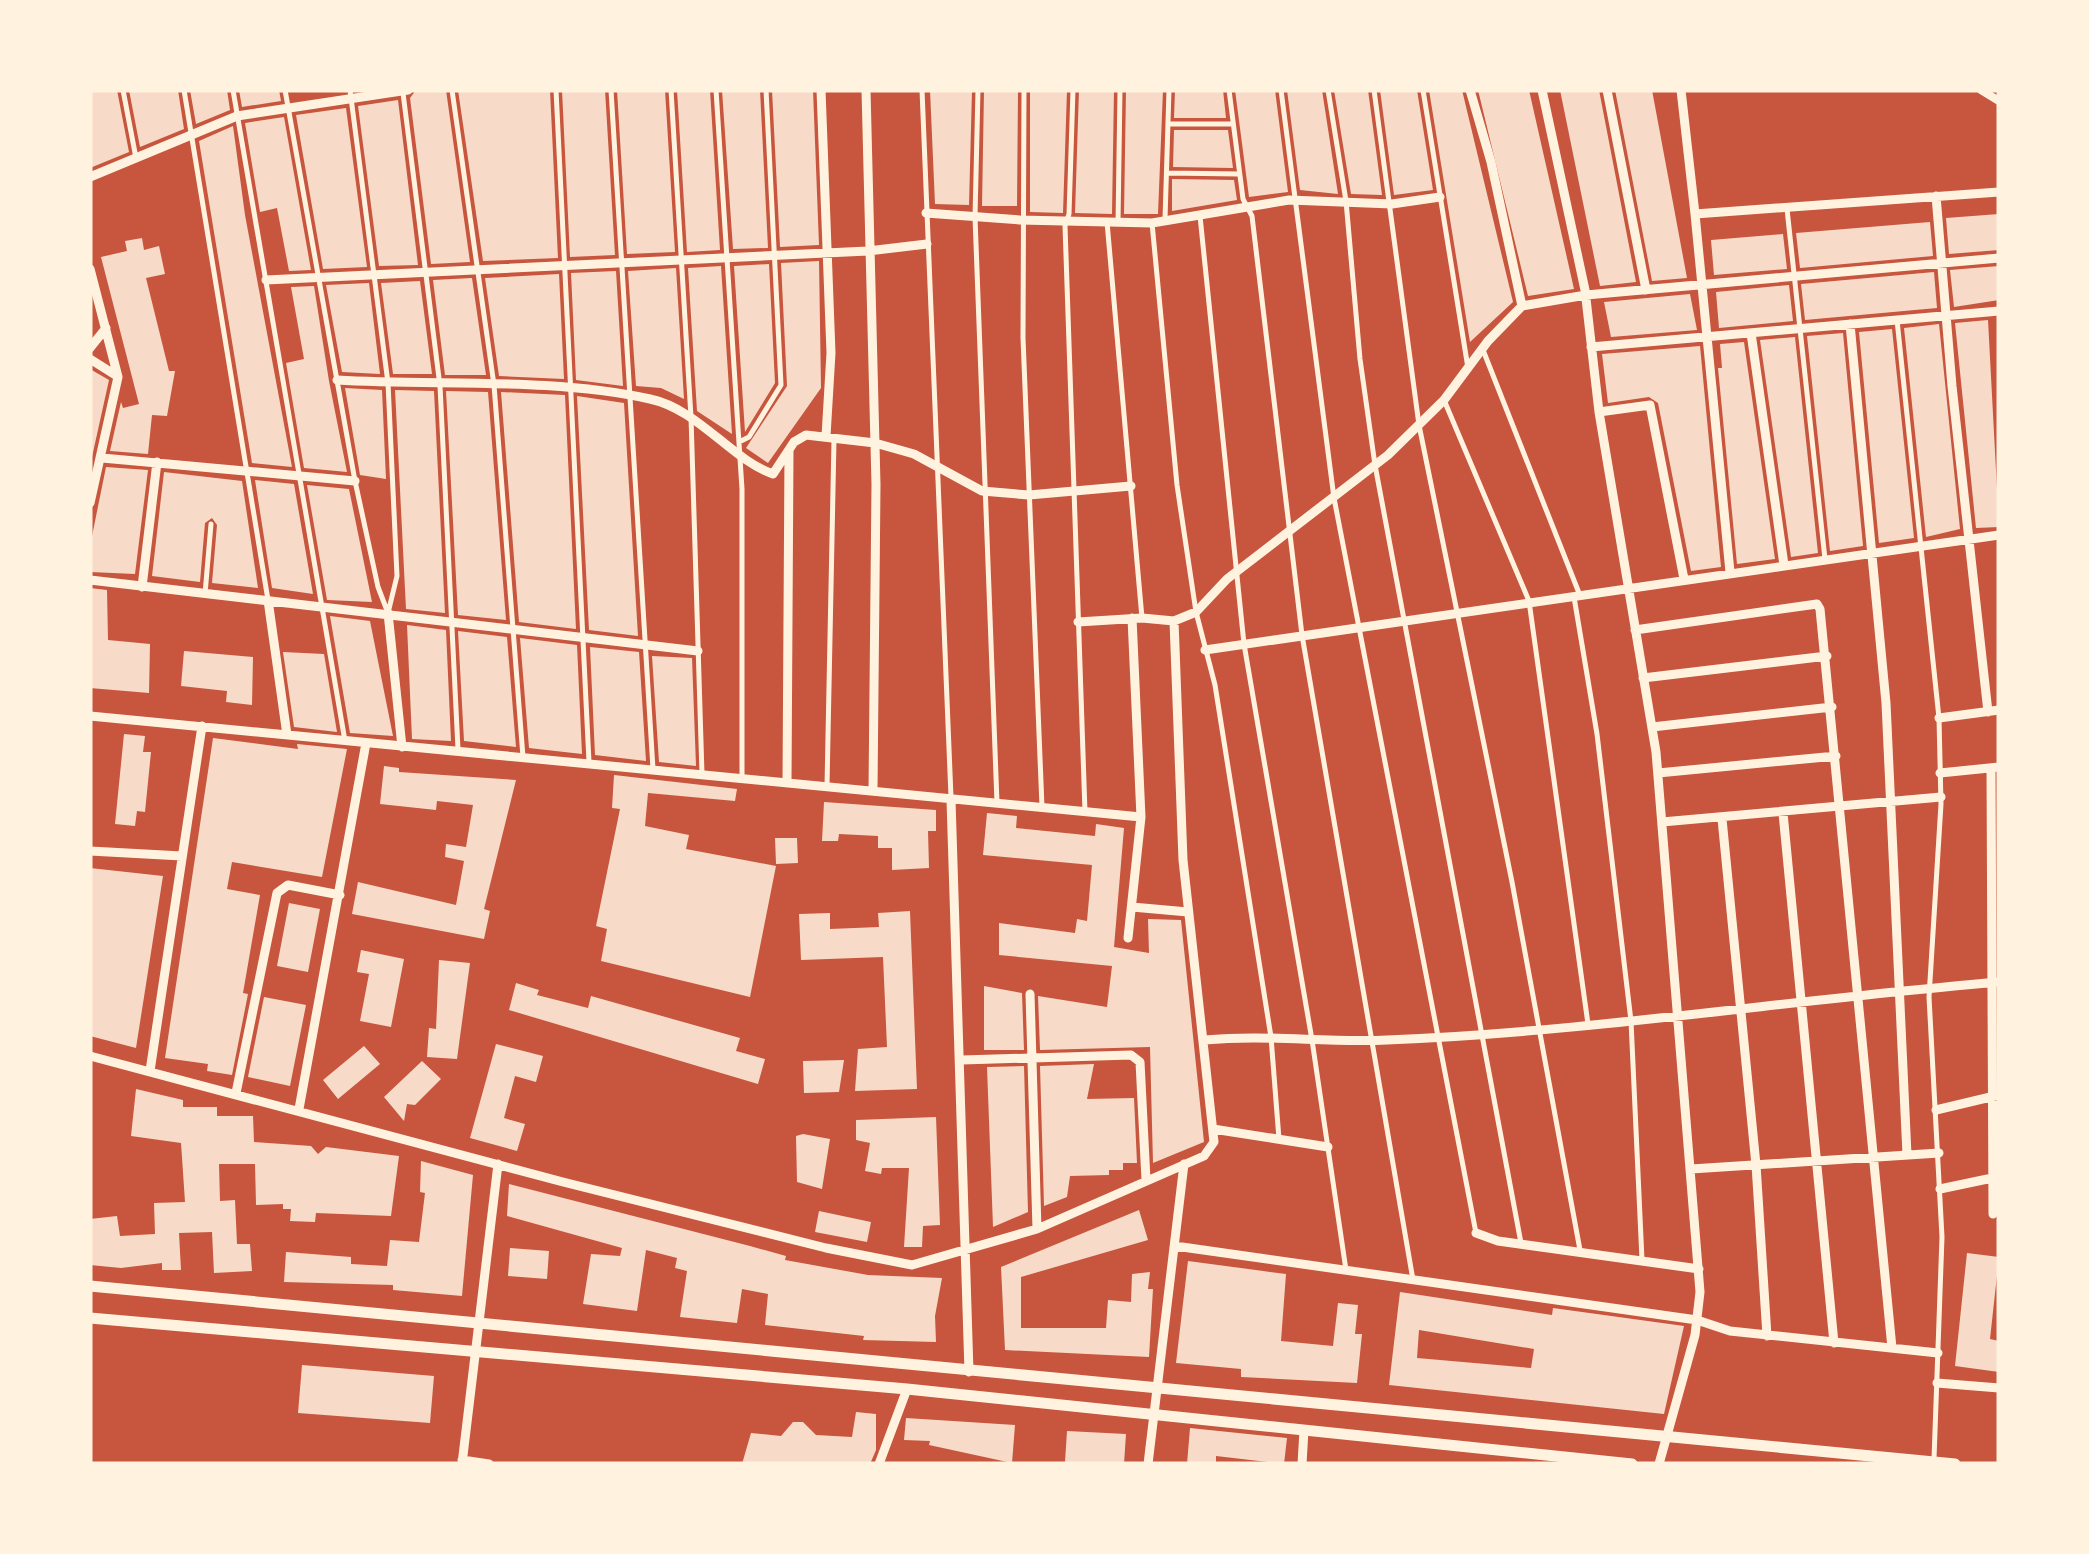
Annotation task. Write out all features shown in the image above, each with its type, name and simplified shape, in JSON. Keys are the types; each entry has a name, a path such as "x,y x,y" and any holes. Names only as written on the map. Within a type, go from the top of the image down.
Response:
{"street":[{"path":"90,177 238,116 351,94 404,90"},
{"path":"821,90 829,252 830,437"},
{"path":"866,90 874,249 873,791"},
{"path":"1470,90 1491,162 1522,306"},
{"path":"1542,90 1586,295 1599,412 1652,727 1680,1018 1698,1269 1697,1320 1660,1464"},
{"path":"1606,90 1646,290"},
{"path":"1681,90 1710,337 1730,572"},
{"path":"1981,90 1999,101"},
{"path":"1695,214 1999,192"},
{"path":"1936,196 1968,539 1994,711 1938,718"},
{"path":"926,212 1020,220 1165,222 1297,201 1392,204 1440,197"},
{"path":"266,280 928,244"},
{"path":"1078,622 1137,618 1174,621 1196,612 1235,573 1376,465 1444,400 1522,306 1586,295 1999,258"},
{"path":"90,269 118,376 90,503"},
{"path":"1591,346 1999,311"},
{"path":"1850,324 1886,703 1907,1155"},
{"path":"90,348 106,328"},
{"path":"1751,333 1784,565"},
{"path":"90,359 118,376"},
{"path":"337,380 494,385 652,399 739,446 773,474 789,450 806,435 875,443 914,454 982,491 1030,495 1131,486"},
{"path":"1599,412 1650,406 1684,579"},
{"path":"787,784 789,450"},
{"path":"102,458 355,482"},
{"path":"142,587 157,462"},
{"path":"1205,650 1529,600 1999,536"},
{"path":"90,580 698,651"},
{"path":"268,600 287,736"},
{"path":"1635,630 1817,604 1827,656 1892,1348"},
{"path":"388,613 402,746"},
{"path":"1128,938 1141,817 1137,618"},
{"path":"90,1056 826,1248 912,1264 1038,1229 1204,1156 1214,1142 1188,912 1178,780 1174,621"},
{"path":"1643,678 1827,656"},
{"path":"1652,727 1832,706"},
{"path":"90,716 1141,817"},
{"path":"150,1071 202,726"},
{"path":"299,1109 366,743"},
{"path":"1658,773 1836,756"},
{"path":"1940,773 1995,767 1993,1214"},
{"path":"1662,822 1941,797"},
{"path":"951,800 969,1250 969,1372"},
{"path":"1783,813 1834,1342"},
{"path":"1722,819 1756,1165 1767,1336"},
{"path":"90,851 182,856"},
{"path":"236,1093 277,893 288,885 340,895"},
{"path":"1132,907 1188,912"},
{"path":"1205,1040 1436,1036 1680,1018 1995,983"},
{"path":"1030,994 1038,1229"},
{"path":"962,1060 1131,1055 1140,1062 1146,1180"},
{"path":"1936,1110 1995,1096"},
{"path":"1213,1129 1328,1147"},
{"path":"1691,1169 1939,1152"},
{"path":"489,1464 462,1462 498,1164"},
{"path":"1148,1464 1184,1164"},
{"path":"1940,1188 1996,1177"},
{"path":"1476,1233 1698,1269"},
{"path":"1175,1246 1697,1320 1730,1331 1938,1353"},
{"path":"90,1286 1955,1464"},
{"path":"90,1318 906,1390 1304,1430 1510,1457 1632,1464"},
{"path":"1937,1384 1999,1388"},
{"path":"878,1464 906,1390"},
{"path":"1302,1464 1304,1430"}],"lane":[{"path":"123,90 136,158"},
{"path":"184,90 268,600"},
{"path":"233,90 345,740"},
{"path":"285,90 355,482 378,587 388,613"},
{"path":"404,90 440,386 458,752"},
{"path":"452,90 494,385 523,757"},
{"path":"556,90 574,390 589,762"},
{"path":"611,90 653,769"},
{"path":"671,90 691,418 702,774"},
{"path":"716,90 739,446 742,778"},
{"path":"739,446 782,385 766,90"},
{"path":"922,90 951,800"},
{"path":"978,90 975,217 982,491 997,803"},
{"path":"1024,90 1020,220 1042,807"},
{"path":"1073,90 1067,220 1084,812"},
{"path":"1120,90 1112,222 1137,618"},
{"path":"1165,222 1168,90"},
{"path":"1229,90 1245,207 1252,216 1302,636 1413,1280"},
{"path":"1281,90 1334,498 1476,1233"},
{"path":"1328,90 1346,201 1360,359 1376,465 1521,1243"},
{"path":"1374,90 1392,204 1418,425 1512,882 1580,1250"},
{"path":"1423,90 1468,370"},
{"path":"351,94 388,383 397,576 388,613"},
{"path":"1168,124 1233,124"},
{"path":"1167,173 1239,174"},
{"path":"1787,208 1826,559"},
{"path":"1200,216 1244,644 1312,1040 1346,1270"},
{"path":"1152,222 1177,485 1271,1037 1279,1139"},
{"path":"1897,320 1938,718 1941,797 1929,988 1940,1188 1934,1463"},
{"path":"1483,350 1577,594 1631,1021 1642,1260"},
{"path":"1444,400 1529,600 1588,1024"},
{"path":"827,786 830,437"},
{"path":"204,594 211,524"}],"building":[{"path":"90,90 117,90 129,152 90,168"},
{"path":"129,90 178,90 184,129 140,147"},
{"path":"190,90 227,90 230,110 196,124"},
{"path":"239,90 279,90 281,101 242,107"},
{"path":"416,90 446,90 470,262 431,264 410,98"},
{"path":"458,90 550,90 558,258 483,261"},
{"path":"562,90 605,90 615,255 570,257"},
{"path":"617,90 665,90 675,252 627,254"},
{"path":"677,90 710,90 720,250 687,252"},
{"path":"722,90 760,90 768,248 733,249"},
{"path":"772,90 813,90 819,245 780,247"},
{"path":"930,90 972,90 969,205 935,204"},
{"path":"984,90 1018,90 1017,206 982,206"},
{"path":"1030,90 1067,90 1063,213 1030,212"},
{"path":"1079,90 1114,90 1112,214 1075,213"},
{"path":"1126,90 1163,90 1158,214 1124,214"},
{"path":"1175,90 1223,90 1226,118 1174,118"},
{"path":"1235,90 1275,90 1288,192 1249,197"},
{"path":"1287,90 1322,90 1338,194 1300,190"},
{"path":"1334,90 1368,90 1382,195 1351,194"},
{"path":"1380,90 1417,90 1433,190 1394,195"},
{"path":"1429,90 1462,90 1513,302 1470,342"},
{"path":"1478,90 1529,90 1574,289 1528,296"},
{"path":"1560,90 1599,90 1636,282 1600,286"},
{"path":"1615,90 1652,90 1687,278 1652,281"},
{"path":"398,100 418,265 379,266 358,106"},
{"path":"346,108 367,267 323,269 296,115"},
{"path":"284,117 311,270 289,271 277,208 260,212 245,123"},
{"path":"233,126 245,215 292,467 252,463 199,141"},
{"path":"1174,130 1228,130 1233,168 1173,167"},
{"path":"1172,179 1234,180 1237,200 1172,211"},
{"path":"1999,214 1999,250 1949,254 1946,218"},
{"path":"1930,222 1933,256 1800,268 1796,233"},
{"path":"1783,234 1787,269 1714,275 1711,240"},
{"path":"142,238 144,250 159,246 165,274 146,278 169,371 175,371 167,416 152,415 148,454 110,451 121,402 123,408 139,404 101,257 127,251 125,241"},
{"path":"819,261 821,388 768,463 746,448 787,386 781,263"},
{"path":"769,264 775,383 745,432 734,266"},
{"path":"721,266 732,434 697,411 688,268"},
{"path":"1999,266 1999,300 1954,307 1950,270"},
{"path":"676,268 684,399 661,388 636,386 628,271"},
{"path":"616,271 623,386 576,380 571,273"},
{"path":"1934,272 1937,308 1805,320 1801,284"},
{"path":"559,274 564,379 499,376 485,278"},
{"path":"472,278 486,375 445,375 433,280"},
{"path":"420,281 432,374 393,374 381,283"},
{"path":"369,283 380,374 342,372 326,285"},
{"path":"1789,285 1793,321 1719,328 1716,292"},
{"path":"314,286 347,472 304,468 286,363 304,359 291,287"},
{"path":"1690,294 1697,330 1611,337 1604,302"},
{"path":"1988,320 1999,527 1976,528 1955,323"},
{"path":"1939,324 1960,529 1926,537 1904,328"},
{"path":"1892,329 1914,538 1879,543 1859,332"},
{"path":"1843,333 1863,546 1830,551 1807,336"},
{"path":"1795,337 1818,553 1791,557 1760,340"},
{"path":"1744,342 1775,559 1737,564 1718,368 1722,368 1720,344"},
{"path":"1700,346 1721,567 1691,571 1658,403 1649,397 1608,403 1602,354"},
{"path":"90,369 109,380 90,466"},
{"path":"345,388 382,390 386,479 360,475"},
{"path":"395,390 434,391 445,613 406,609"},
{"path":"446,391 488,392 506,620 458,615"},
{"path":"501,392 565,395 576,629 519,622"},
{"path":"577,396 624,403 638,636 589,630"},
{"path":"106,467 148,470 135,574 90,572 90,546"},
{"path":"164,472 242,481 258,588 212,583 217,525 212,518 205,523 200,582 152,576"},
{"path":"255,480 294,484 313,594 272,588"},
{"path":"307,485 349,489 372,602 327,600"},
{"path":"90,588 107,590 108,640 150,644 149,693 90,688"},
{"path":"330,616 370,621 393,736 350,733"},
{"path":"407,625 446,630 451,741 412,739"},
{"path":"458,631 507,637 516,747 464,741"},
{"path":"520,638 577,645 582,754 529,748"},
{"path":"590,647 639,652 646,761 595,755"},
{"path":"184,651 253,657 252,705 226,702 227,691 181,686"},
{"path":"283,652 324,654 337,732 294,727"},
{"path":"652,656 692,658 696,766 659,762"},
{"path":"124,734 145,736 143,752 151,752 145,812 137,811 135,826 115,824"},
{"path":"213,738 298,749 297,744 347,749 322,877 232,862 227,889 260,895 243,993 248,994 232,1075 207,1071 208,1064 165,1058"},
{"path":"384,766 399,768 399,772 516,780 484,909 490,911 484,939 352,914 358,882 456,905 464,861 445,857 446,844 466,847 473,805 437,801 436,810 380,804"},
{"path":"614,775 737,789 735,801 648,793 645,826 689,835 686,849 776,866 750,997 601,961 607,929 596,926 620,809 612,808"},
{"path":"824,802 936,810 936,831 928,831 929,868 892,870 892,848 878,848 878,836 839,834 838,841 822,841"},
{"path":"987,813 1017,816 1016,828 1095,836 1096,824 1124,828 1114,947 1149,953 1148,919 1181,920 1204,1142 1153,1163 1150,1047 1040,1050 1038,996 1107,1007 1112,966 999,955 999,923 1075,933 1077,919 1087,921 1092,865 983,855"},
{"path":"775,838 797,838 798,863 776,864"},
{"path":"90,868 163,876 136,1048 90,1036"},
{"path":"289,903 320,909 308,972 277,966"},
{"path":"910,911 917,1089 855,1091 858,1049 887,1047 883,957 801,960 799,914 830,913 830,929 879,927 878,913"},
{"path":"361,950 404,959 391,1027 360,1021 369,974 357,972"},
{"path":"439,960 470,963 457,1059 427,1057 429,1028 436,1029"},
{"path":"516,983 539,990 537,995 588,1008 591,996 740,1038 736,1051 765,1059 758,1084 509,1010"},
{"path":"984,986 1022,993 1024,1050 984,1050"},
{"path":"264,997 306,1005 290,1086 248,1077"},
{"path":"496,1044 543,1056 536,1082 515,1076 504,1118 525,1124 517,1151 470,1138"},
{"path":"364,1046 380,1064 338,1099 323,1080"},
{"path":"844,1060 839,1092 804,1093 803,1061"},
{"path":"422,1061 441,1079 415,1105 407,1104 404,1121 384,1097"},
{"path":"1094,1064 1087,1099 1134,1098 1137,1163 1123,1163 1123,1170 1109,1170 1109,1175 1070,1176 1067,1197 1044,1206 1040,1066"},
{"path":"1024,1066 1028,1212 993,1227 987,1067"},
{"path":"136,1089 183,1100 183,1107 217,1107 217,1116 253,1116 254,1142 311,1146 318,1154 326,1147 399,1156 391,1216 316,1213 315,1222 290,1221 291,1209 283,1209 283,1204 256,1205 255,1164 219,1164 220,1201 235,1200 237,1244 250,1244 252,1271 214,1273 212,1232 179,1233 181,1270 162,1270 162,1263 121,1268 90,1265 90,1219 117,1216 120,1236 155,1234 154,1203 185,1202 181,1143 131,1136"},
{"path":"936,1117 940,1225 923,1226 922,1247 904,1247 909,1168 882,1168 881,1174 865,1171 870,1143 856,1140 856,1120"},
{"path":"796,1136 830,1139 822,1189 797,1182"},
{"path":"421,1161 473,1175 462,1296 393,1290 393,1285 284,1282 286,1252 351,1257 351,1264 387,1266 390,1240 419,1242 425,1193 420,1192"},
{"path":"509,1184 750,1246 786,1256 785,1260 868,1275 942,1278 935,1316 936,1342 863,1340 864,1336 765,1325 768,1294 742,1289 737,1323 680,1317 687,1271 675,1268 677,1258 646,1250 637,1311 583,1304 591,1254 620,1256 622,1248 507,1216"},
{"path":"1139,1210 1148,1240 1021,1277 1021,1328 1106,1328 1108,1300 1131,1302 1132,1274 1150,1272 1148,1289 1153,1289 1149,1357 1005,1350 1001,1267"},
{"path":"819,1211 871,1222 867,1242 815,1232"},
{"path":"510,1248 549,1251 547,1279 508,1276"},
{"path":"1967,1253 1999,1257 1990,1339 1999,1341 1999,1372 1955,1366"},
{"path":"1188,1261 1286,1274 1281,1341 1333,1346 1338,1303 1358,1305 1355,1334 1362,1334 1357,1383 1241,1377 1241,1369 1176,1363"},
{"path":"1400,1292 1552,1315 1553,1308 1684,1326 1664,1414 1389,1385","holes":["1419,1330 1534,1349 1531,1368 1417,1358"]},
{"path":"302,1365 434,1376 430,1423 298,1413"},
{"path":"856,1412 876,1414 876,1450 870,1464 742,1464 751,1433 781,1436 793,1422 803,1422 816,1435 852,1437"},
{"path":"906,1418 1015,1425 1012,1463 929,1445 930,1441 904,1440"},
{"path":"1190,1428 1287,1438 1284,1464 1216,1456 1216,1464 1187,1464"},
{"path":"1067,1431 1126,1434 1124,1464 1065,1462"}]}
